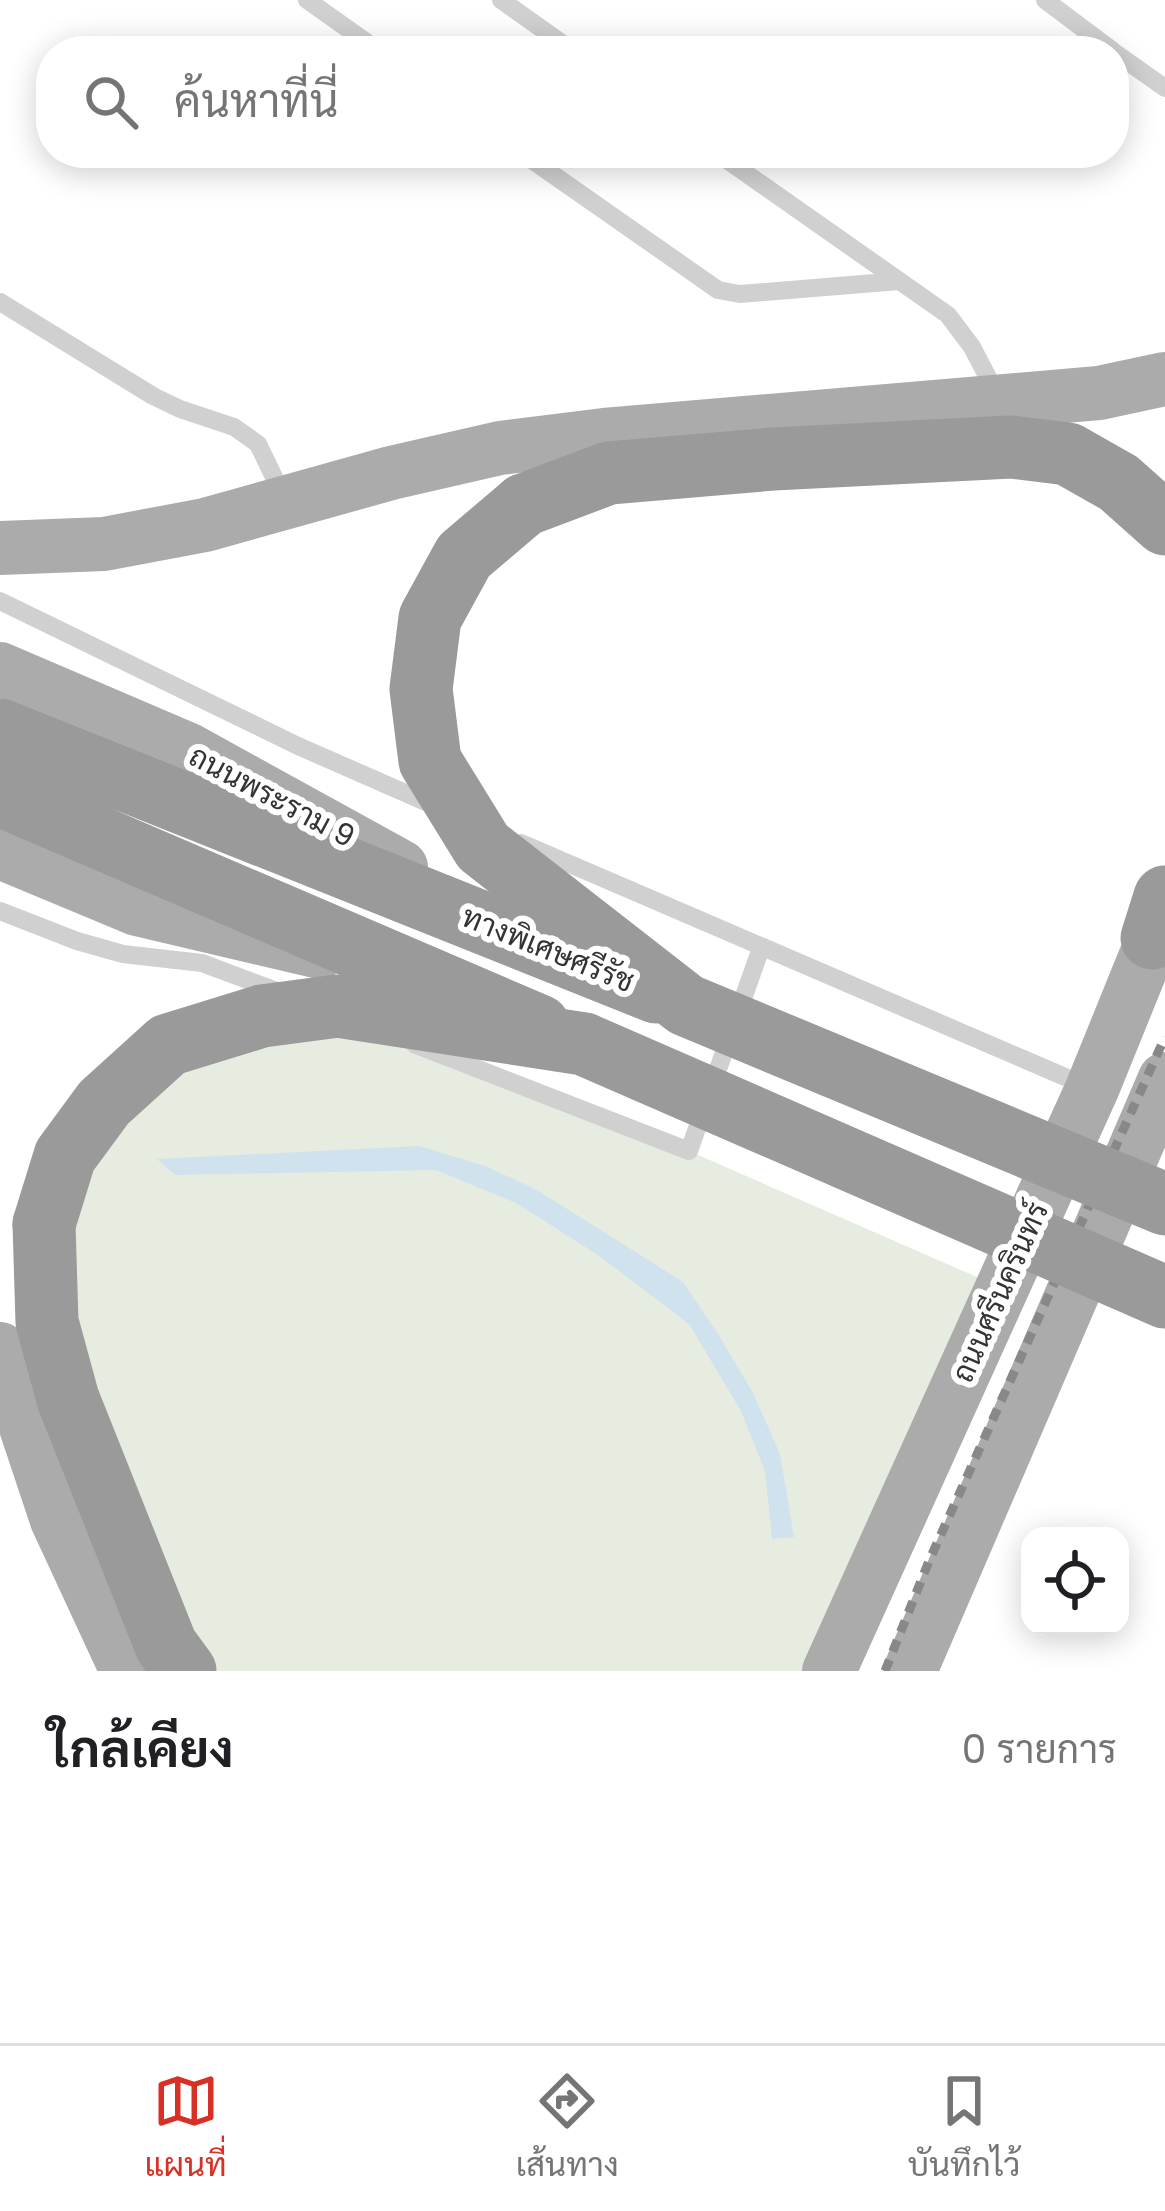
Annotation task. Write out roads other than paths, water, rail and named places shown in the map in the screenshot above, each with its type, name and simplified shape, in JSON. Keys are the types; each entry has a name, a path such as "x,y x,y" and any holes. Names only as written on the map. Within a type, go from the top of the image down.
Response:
{"highway":[{"path":"686,1005 483,848 430,761 422,689 430,618 464,556 524,505 609,473 1011,447 1069,454 1119,483 1165,524"},
{"name":"ทางพิเศษศรีรัช","path":"0,730 535,943 1165,1204"},
{"path":"0,795 1165,1298"},
{"path":"184,1671 166,1645 68,1399 47,1322 44,1224 65,1156 104,1102 168,1045 262,1016 338,1006 584,1044"}],"main road":[{"path":"0,548 104,544 205,525 500,448 1099,393 1165,379"},
{"name":"ถนนพระราม 9","path":"0,669 187,749 535,943"},
{"path":"0,852 137,909 427,978"},
{"name":"ถนนศรีนครินทร์","path":"829,1671 1092,1089 1160,915"},
{"path":"910,1671 1165,1079"},
{"path":"0,1349 57,1520 127,1671"}],"lane":[{"path":"307,0 358,36"},
{"path":"501,0 552,36"},
{"path":"1045,0 1087,36"},
{"path":"1129,68 1165,88"},
{"path":"543,168 718,290 740,294 898,281"},
{"path":"738,168 948,315 972,346 1001,402"},
{"path":"0,302 153,396 234,427 257,444 286,503"},
{"path":"0,601 298,746 488,829"},
{"path":"509,838 1092,1089"},
{"path":"0,911 124,954 202,963 689,1151 761,948"}],"water":[{"path":"419,1146 485,1166 537,1190 683,1282 753,1393 780,1454 794,1537 772,1539 765,1471 741,1411 689,1324 598,1255 516,1203 436,1170 175,1175 157,1159"}],"railway":[{"path":"885,1671 929,1561 1165,1037"}]}
